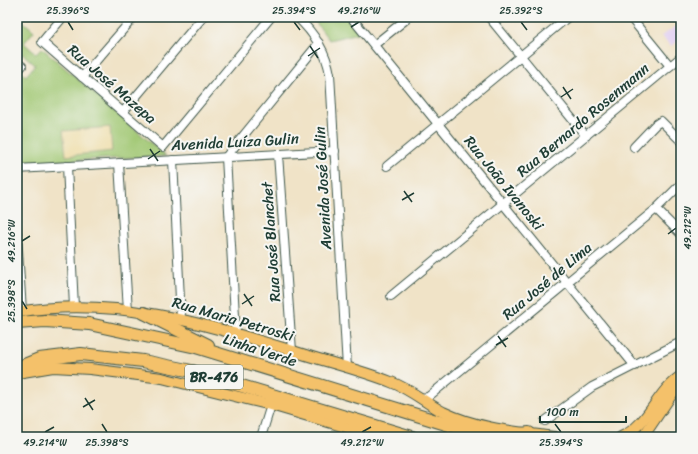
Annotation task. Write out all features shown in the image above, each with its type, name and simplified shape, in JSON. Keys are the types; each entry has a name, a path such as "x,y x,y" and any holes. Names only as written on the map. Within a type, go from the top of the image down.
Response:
{"highway":[{"path":"144,313 234,358"},
{"name":"Linha Verde","path":"17,323 46,321 89,324 196,347 444,425 488,437"},
{"name":"BR-476","path":"17,368 39,360 81,354 143,361 200,373 410,437"},
{"path":"494,437 529,434"}],"main road":[{"name":"Rua Maria Petroski","path":"19,312 74,307 128,311 181,319 236,334 393,382 454,416 480,425 555,437"},
{"path":"17,373 53,367 136,374 196,385 271,405 379,437"},
{"path":"621,437 636,428 664,390 681,376"},
{"path":"648,437 681,380"},
{"path":"643,437 681,387"}],"street":[{"name":"Rua José Mazepa","path":"63,17 42,42 163,147 272,17"},
{"path":"82,77 134,17"},
{"path":"123,112 203,17"},
{"name":"Avenida José Gulin","path":"297,17 319,43 327,59 330,74 347,368"},
{"name":"Rua João Ivanoski","path":"351,17 634,366"},
{"path":"374,45 409,17"},
{"path":"489,17 586,136"},
{"path":"387,166 568,17"},
{"path":"630,17 670,66"},
{"path":"236,334 226,157 319,43"},
{"name":"Rua Bernardo Rosenmann","path":"391,296 681,57"},
{"path":"634,147 655,125 661,121 681,141"},
{"name":"Avenida Luíza Gulin","path":"17,169 335,151"},
{"name":"Rua José Blanchet","path":"278,154 292,351"},
{"path":"173,160 181,319"},
{"path":"119,163 128,311"},
{"path":"67,166 74,307"},
{"name":"Rua José de Lima","path":"426,400 656,209 681,184"},
{"path":"656,209 681,234"},
{"path":"17,234 19,312"},
{"path":"545,421 583,393 681,342"},
{"path":"261,437 271,405"}],"shaded area":[{"path":"677,26 681,31 681,39 671,46 661,36"}],"green space":[{"path":"18,17 34,31 24,43 36,54 42,48 166,156 17,163 17,80 23,73 26,76 35,65 23,54 17,61"},
{"path":"312,17 346,17 359,33 329,40"}],"sand":[{"path":"110,127 112,151 66,156 63,131"}]}
